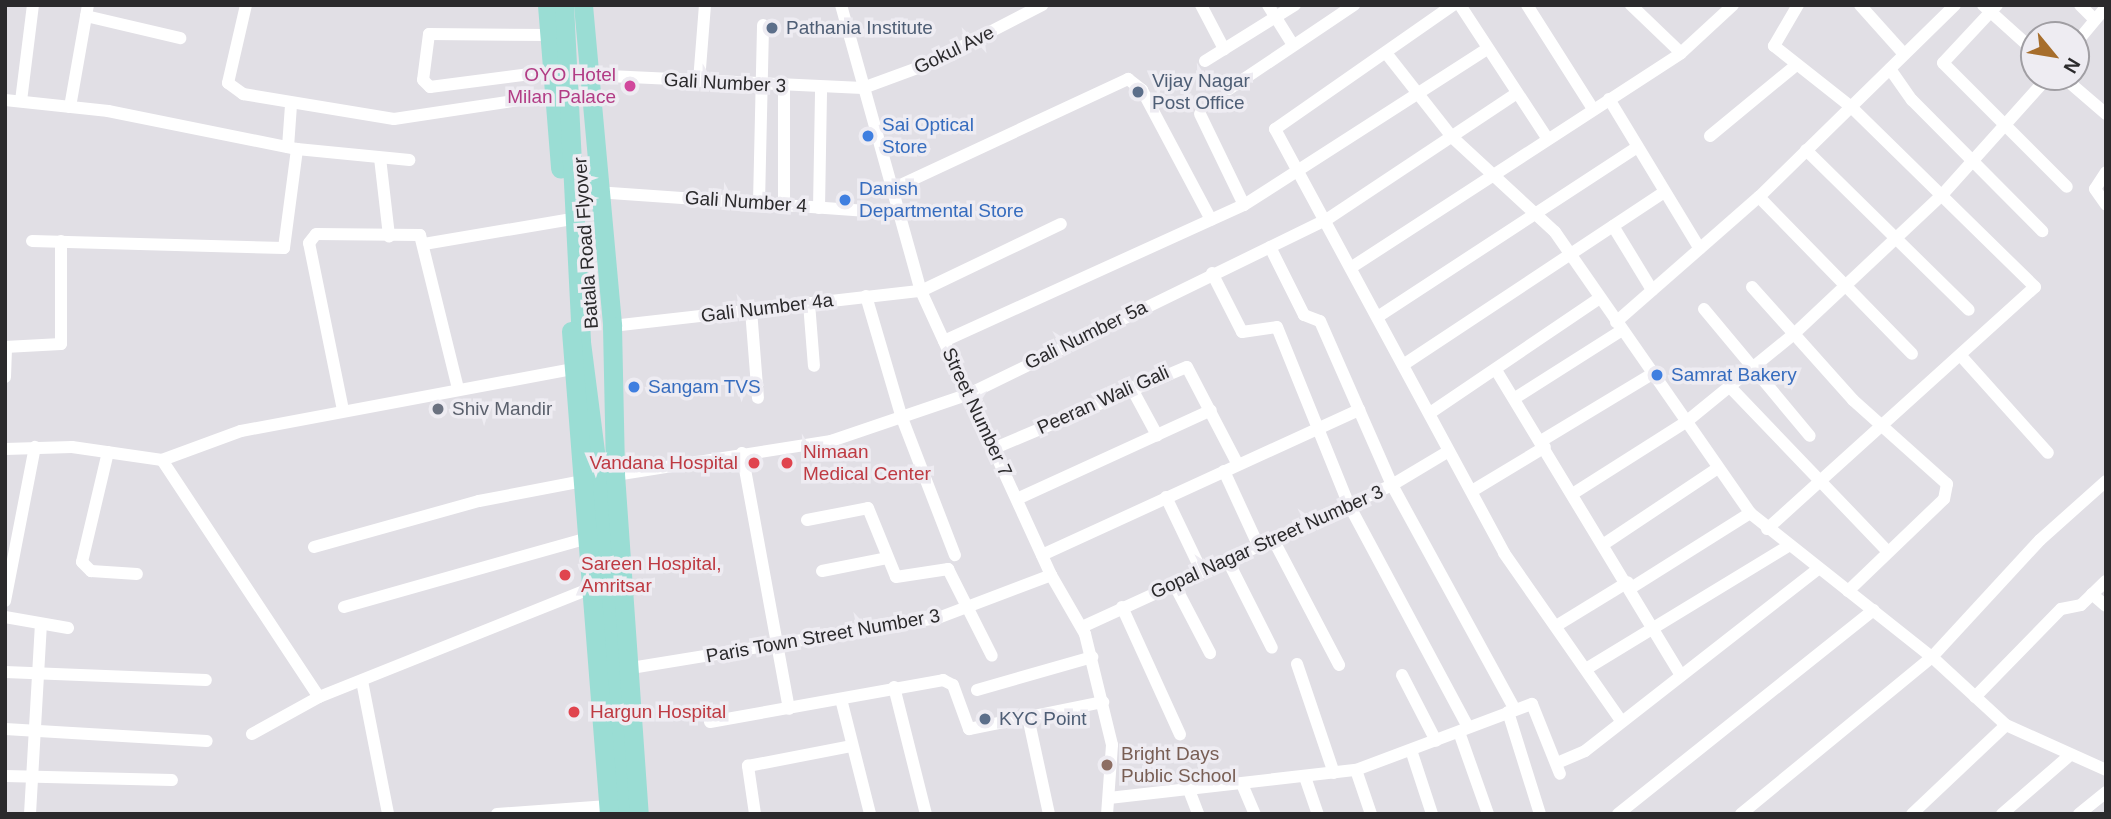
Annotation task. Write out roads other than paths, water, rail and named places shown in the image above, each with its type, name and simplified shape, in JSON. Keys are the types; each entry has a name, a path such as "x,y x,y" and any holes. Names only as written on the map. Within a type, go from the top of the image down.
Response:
{"main road":[{"path":"547,5 553,95 580,363 579,482 613,811"},
{"name":"Batala Road Flyover","path":"564,5 573,128 581,154 593,342 580,363 613,811"},
{"path":"583,5 596,192 612,326 615,474 631,668 639,814"}],"street":[{"path":"22,102 33,5"},
{"path":"246,5 230,88 291,105 408,118 553,95"},
{"path":"699,81 705,5"},
{"name":"Street Number 7","path":"841,5 895,213 921,290 1051,575 1082,626 1103,702 1113,759 1107,814"},
{"name":"Gokul Ave","path":"863,88 926,65 1026,9 1042,5"},
{"path":"1201,5 1224,49"},
{"path":"1205,61 1272,11 1295,5"},
{"path":"1229,89 1354,5"},
{"path":"1453,5 1386,53 1276,123 1300,173 1504,553 1621,721"},
{"path":"1460,5 1547,138"},
{"path":"1527,5 1592,109"},
{"path":"1630,5 1681,53"},
{"path":"1767,529 1884,427 2035,287 1850,106 1796,65 1773,43 1798,5"},
{"path":"1860,5 1904,54"},
{"path":"1515,398 1619,326 1652,290 1759,197 1955,5"},
{"path":"2080,5 2095,20"},
{"path":"2020,37 1990,7 1943,63 2067,187"},
{"path":"1352,267 1681,53 1724,8"},
{"path":"2090,26 2106,8"},
{"path":"70,107 87,10 180,38"},
{"path":"1272,11 1293,45"},
{"path":"760,203 763,25"},
{"path":"549,35 429,34 423,80 430,87 553,71"},
{"path":"944,341 1244,205 1300,173 1487,49"},
{"path":"1386,53 1452,137 1492,176 1535,211 1571,253 1750,513 1787,547 1874,610 1932,657 2006,725 2106,770"},
{"path":"1710,136 1796,65"},
{"path":"1890,69 2042,231"},
{"name":"Gali Number 3","path":"587,75 863,88"},
{"path":"890,190 1128,79 1142,89 1211,220"},
{"path":"784,86 784,205"},
{"path":"819,208 821,88"},
{"path":"1574,493 1686,422 1847,288 1942,195 2036,91"},
{"path":"2079,91 2106,114"},
{"name":"Gali Number 5a","path":"314,547 479,501 615,474 831,441 969,394 1212,273 1326,220 1517,93"},
{"path":"1609,99 1663,193 1700,249"},
{"path":"5,100 70,107 293,148 409,160"},
{"path":"32,240 284,248 293,148 291,105"},
{"path":"1200,114 1244,205"},
{"path":"1378,316 1535,211 1636,148"},
{"path":"1806,150 1969,310"},
{"path":"380,158 389,236"},
{"path":"2106,172 2095,190 2106,205"},
{"name":"Gali Number 4","path":"596,192 895,213"},
{"path":"1404,365 1663,193"},
{"path":"1759,197 1912,355"},
{"path":"424,244 566,220"},
{"name":"Gali Number 4a","path":"612,326 921,290 1060,224"},
{"path":"1613,226 1652,290"},
{"path":"343,410 310,238 416,233 424,244 458,388"},
{"path":"5,377 6,347 61,344 61,241"},
{"path":"1270,247 1304,315 1320,321 1392,485 1511,711 1540,814"},
{"path":"1212,273 1242,332 1278,327 1349,505 1463,729 1488,814"},
{"path":"1752,287 1884,427 1947,488 1944,499 1848,591"},
{"path":"866,296 902,418 955,555"},
{"path":"1430,413 1600,298"},
{"path":"809,303 814,366"},
{"path":"1704,309 1810,436"},
{"path":"751,310 758,398"},
{"path":"1962,356 2048,453"},
{"path":"5,449 35,447 108,452 162,460 214,437 580,363"},
{"name":"Peeran Wali Gali","path":"995,448 1131,387 1187,367 1238,465"},
{"path":"1496,370 1574,493 1681,675"},
{"path":"1472,491 1653,374"},
{"path":"1131,387 1157,435"},
{"path":"1730,387 1818,484 1888,552"},
{"path":"1017,499 1211,410"},
{"path":"1042,555 1359,410"},
{"path":"5,601 35,447"},
{"name":"Gopal Nagar Street Number 3","path":"1082,626 1274,541 1392,485 1449,451"},
{"path":"108,452 82,562 91,571 137,575"},
{"path":"742,453 789,709"},
{"path":"162,460 319,697"},
{"path":"1604,544 1718,468"},
{"path":"1224,471 1259,547"},
{"path":"1741,814 1932,657 2106,481"},
{"path":"1166,497 1202,572"},
{"path":"807,520 868,508 898,579 946,567 970,608 992,656"},
{"path":"1556,626 1750,513"},
{"path":"344,607 584,539"},
{"path":"1274,541 1339,665"},
{"path":"1586,669 1787,547"},
{"path":"822,571 887,558"},
{"path":"1228,561 1272,648"},
{"path":"1109,798 1356,770 1511,711 1539,709 1559,768 1585,751 1818,570"},
{"name":"Paris Town Street Number 3","path":"631,668 778,645 970,608 1051,575"},
{"path":"1975,697 2061,609 2081,605 2106,581"},
{"path":"1174,584 1210,653"},
{"path":"252,734 319,697 589,589"},
{"path":"2092,594 2106,606"},
{"path":"1122,607 1180,734"},
{"path":"1618,814 1874,610"},
{"path":"5,617 68,628"},
{"path":"30,814 41,625"},
{"path":"977,690 1092,657"},
{"path":"1297,664 1334,773"},
{"path":"5,673 206,680"},
{"path":"1402,675 1436,741"},
{"path":"362,681 388,814"},
{"path":"710,722 894,687 951,682 968,729 1103,702"},
{"path":"894,687 926,814"},
{"path":"841,699 870,814"},
{"path":"1028,717 1049,814"},
{"path":"1912,814 2006,725"},
{"path":"5,729 208,741"},
{"path":"755,814 748,766 852,746"},
{"path":"1411,750 1432,814"},
{"path":"2002,814 2070,755"},
{"path":"1356,770 1371,814"},
{"path":"5,776 172,780"},
{"path":"1304,777 1318,814"},
{"path":"1242,784 1255,814"},
{"path":"1189,790 1198,814"},
{"path":"2079,814 2106,792"},
{"path":"497,814 613,811"}],"place":[{"name":"Pathania Institute","path":"772,28"},
{"name":"OYO Hotel Milan Palace","path":"630,86"},
{"name":"Vijay Nagar Post Office","path":"1138,92"},
{"name":"Sai Optical Store","path":"868,136"},
{"name":"Danish Departmental Store","path":"845,200"},
{"name":"Samrat Bakery","path":"1657,375"},
{"name":"Sangam TVS","path":"634,387"},
{"name":"Shiv Mandir","path":"438,409"},
{"name":"Vandana Hospital","path":"754,463"},
{"name":"Nimaan Medical Center","path":"787,463"},
{"name":"Sareen Hospital, Amritsar","path":"565,575"},
{"name":"Hargun Hospital","path":"574,712"},
{"name":"KYC Point","path":"985,719"},
{"name":"Bright Days Public School","path":"1107,765"}]}
